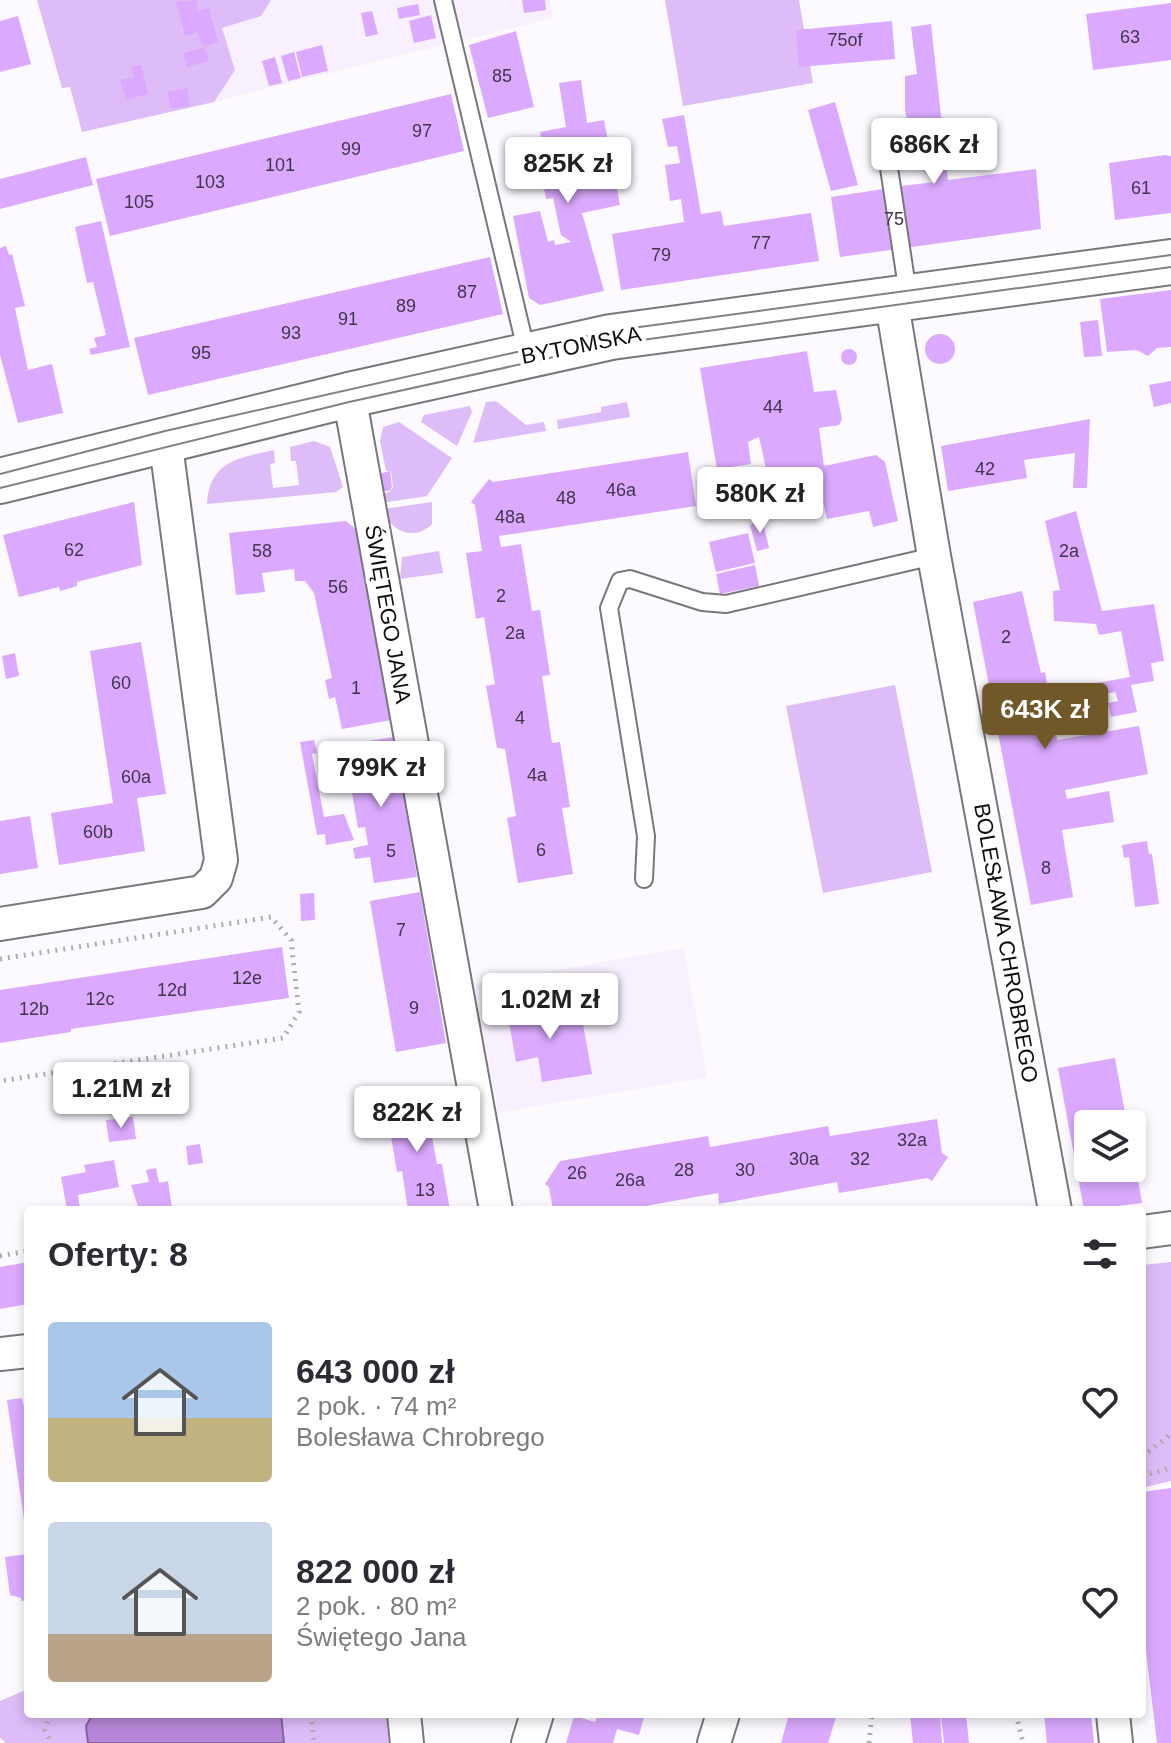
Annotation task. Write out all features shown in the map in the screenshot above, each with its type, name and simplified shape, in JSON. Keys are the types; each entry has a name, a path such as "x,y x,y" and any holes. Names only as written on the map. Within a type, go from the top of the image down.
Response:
{"street":[{"name":"BYTOMSKA","path":"0,481 165,438 611,337 1171,262"},
{"name":"BOLESŁAWA CHROBREGO","path":"900,297 934,556 1054,1206"},
{"name":"ŚWIĘTEGO JANA","path":"349,395 495,1206"},
{"path":"0,924 202,892 216,878 221,860 165,438"},
{"path":"1146,1231 1171,1228"},
{"path":"0,1354 24,1351"},
{"path":"404,1718 407,1743"},
{"path":"528,1743 536,1718"},
{"path":"714,1743 722,1718"},
{"path":"1113,1718 1116,1743"}],"lane":[{"path":"443,0 528,355"},
{"path":"886,148 900,297"},
{"path":"644,879 646,836 609,608 620,581 630,579 702,602 726,604 934,556"}],"path":[{"path":"0,959 271,917 291,940 299,1012 283,1038 0,1081"},
{"path":"0,1256 24,1252"},
{"path":"1146,1454 1171,1434"},
{"path":"1146,1475 1171,1468"},
{"path":"49,1718 45,1730 52,1743"},
{"path":"311,1718 314,1743"},
{"path":"869,1743 872,1718"},
{"path":"1017,1718 1023,1743"}],"shaded area":[{"path":"37,0 271,0 261,16 222,28 235,70 214,102 82,132 70,87 62,88"},
{"path":"271,0 550,0 553,18 214,102 235,70 222,28 261,16"},
{"path":"665,0 799,0 813,83 683,106"},
{"path":"496,401 526,425 544,422 546,431 473,443 486,402"},
{"path":"627,402 630,417 558,429 557,420 601,412 601,407"},
{"path":"470,406 472,412 457,446 421,422 424,415"},
{"path":"399,422 452,458 427,496 381,503 379,494 389,492 393,487 391,471 386,471 380,441 383,427"},
{"path":"314,441 330,447 343,487 336,492 207,504 209,490 220,470 238,459 274,450 275,463 270,464 273,488 299,485 296,461 291,461 290,447"},
{"path":"432,502 432,524 411,533 403,532 391,523 383,509"},
{"path":"439,551 443,573 400,579 402,557"},
{"path":"895,685 932,872 823,893 786,706"},
{"path":"684,948 707,1077 498,1113 475,984"},
{"path":"1171,1262 1171,1481 1146,1487 1146,1265"},
{"path":"24,1691 24,1718 91,1718 86,1726 88,1743 6,1743 0,1738 0,1701"},
{"path":"91,1718 281,1718 284,1743 88,1743 86,1726"},
{"path":"281,1718 386,1718 389,1743 284,1743"}],"building":[{"path":"196,0 198,11 209,8 218,42 202,46 198,32 185,36 176,2"},
{"path":"522,0 545,0 546,10 524,13"},
{"path":"1171,3 1171,60 1093,70 1086,14"},
{"path":"418,4 420,15 399,19 397,8"},
{"path":"372,11 378,34 366,37 361,13"},
{"path":"431,15 436,38 414,43 409,21"},
{"path":"18,16 31,64 0,72 0,21"},
{"path":"892,21 895,59 799,67 796,30"},
{"path":"931,24 948,180 1036,169 1041,229 840,257 831,197 890,188 889,185 900,183 901,186 935,182 915,166 910,121 907,121 905,110 905,76 917,74 911,27"},
{"path":"516,31 534,107 488,118 469,45"},
{"path":"322,45 328,71 302,77 296,52"},
{"path":"205,47 209,61 187,67 183,53"},
{"path":"294,52 301,78 288,81 281,56"},
{"path":"275,57 282,83 269,86 262,61"},
{"path":"141,65 148,94 126,100 120,80 134,77 131,67"},
{"path":"581,80 587,123 604,120 620,205 582,213 604,291 540,305 529,298 513,216 540,211 548,242 554,240 555,245 571,242 561,235 553,198 546,199 541,173 544,172 542,160 545,160 540,132 566,127 559,83"},
{"path":"187,88 190,106 171,109 167,92"},
{"path":"451,94 464,151 110,236 96,179"},
{"path":"835,102 858,185 831,191 808,110"},
{"path":"684,115 701,214 721,211 724,226 811,213 819,261 621,290 612,234 684,222 681,199 670,201 665,165 680,163 677,146 668,147 662,119"},
{"path":"1171,156 1171,213 1115,220 1109,163"},
{"path":"86,157 93,185 0,209 0,179"},
{"path":"101,221 130,347 91,355 89,349 97,347 94,338 106,335 93,282 87,283 75,227"},
{"path":"6,246 9,255 12,254 25,306 15,308 28,370 52,364 63,413 18,423 0,355 0,248"},
{"path":"490,257 503,314 148,395 134,338"},
{"path":"1171,290 1171,347 1157,348 1148,356 1137,350 1107,352 1100,299"},
{"path":"1098,320 1102,356 1084,357 1080,322"},
{"path":"940,334 951,338 955,349 951,360 940,364 929,360 925,349 929,338"},
{"path":"849,349 857,357 849,365 841,357"},
{"path":"807,351 814,392 836,390 842,419 839,425 819,428 824,466 876,455 885,462 898,521 873,527 869,511 827,519 823,502 812,497 771,505 752,504 747,487 767,483 768,478 759,437 748,442 751,464 717,469 700,368"},
{"path":"1171,381 1171,403 1154,407 1149,385"},
{"path":"1090,419 1087,488 1073,488 1075,453 1024,460 1027,478 948,491 941,446"},
{"path":"688,452 696,506 499,536 501,547 521,544 532,611 540,610 550,675 542,676 552,743 560,742 570,807 562,808 573,874 518,883 507,818 516,816 505,749 497,748 486,686 495,684 484,617 476,619 466,553 482,551 475,505 471,502 489,479 493,482"},
{"path":"390,471 392,487 389,491 383,491 375,475"},
{"path":"134,502 142,565 77,582 77,586 60,591 59,587 19,597 3,535"},
{"path":"1076,511 1102,611 1154,604 1164,661 1151,663 1154,681 1131,685 1137,712 1111,717 1108,703 1118,701 1115,692 1072,699 1070,688 1130,677 1121,631 1099,635 1096,624 1054,621 1053,591 1060,590 1045,521"},
{"path":"762,518 769,548 757,551 750,525"},
{"path":"346,521 358,531 391,720 342,729 335,697 329,699 325,680 332,678 314,593 305,581 295,581 294,569 262,573 265,592 236,595 229,533"},
{"path":"748,533 755,563 716,572 709,542"},
{"path":"755,565 759,586 720,594 716,574"},
{"path":"1022,591 1041,673 1045,672 1057,740 1139,726 1148,774 1065,790 1067,799 1109,791 1114,822 1062,830 1073,897 1031,905 973,602"},
{"path":"141,642 166,794 137,798 145,851 59,865 51,813 113,803 90,651"},
{"path":"15,653 19,676 6,679 2,656"},
{"path":"394,737 417,877 374,883 370,857 355,859 353,848 368,845 365,827 358,828 344,745"},
{"path":"314,740 317,753 312,754 324,817 344,814 354,840 326,845 325,834 317,835 300,742"},
{"path":"30,816 38,868 0,874 0,821"},
{"path":"1147,841 1149,854 1152,854 1159,904 1135,907 1129,857 1124,858 1122,845"},
{"path":"420,892 446,1043 396,1052 370,901"},
{"path":"314,893 315,920 301,921 300,894"},
{"path":"282,947 289,998 71,1029 71,1032 0,1043 0,990"},
{"path":"559,1001 563,1023 582,1019 592,1074 542,1082 538,1057 516,1062 507,1010"},
{"path":"1115,1058 1124,1110 1074,1110 1074,1155 1058,1068"},
{"path":"424,1094 437,1164 442,1164 449,1206 407,1206 402,1171 397,1172 385,1101"},
{"path":"133,1117 136,1139 109,1142 106,1120"},
{"path":"937,1119 942,1153 948,1157 932,1181 927,1178 839,1193 837,1182 719,1204 718,1193 645,1206 552,1206 549,1187 545,1184 560,1161 708,1136 710,1147 828,1126 830,1136"},
{"path":"200,1144 203,1163 188,1165 186,1146"},
{"path":"114,1160 119,1187 78,1195 79,1206 66,1206 61,1177 86,1172 84,1165"},
{"path":"156,1168 159,1183 168,1181 172,1206 138,1206 131,1185 149,1182 146,1170"},
{"path":"1079,1182 1138,1182 1142,1203 1083,1206"},
{"path":"24,1263 24,1305 0,1309 0,1267"},
{"path":"22,1398 24,1407 24,1520 7,1400"},
{"path":"1171,1488 1171,1743 1157,1743 1146,1651 1146,1491"},
{"path":"24,1555 24,1601 10,1595 5,1557"},
{"path":"573,1718 595,1722 596,1718 644,1718 639,1735 617,1729 613,1743 566,1743"},
{"path":"788,1718 836,1718 828,1743 781,1743"},
{"path":"910,1718 940,1718 942,1743 913,1743"},
{"path":"941,1718 966,1718 969,1743 944,1743"},
{"path":"1044,1718 1091,1718 1094,1743 1047,1743"}],"tram line":[{"path":"0,474 165,431 610,331 1171,255"},
{"path":"0,488 349,402 613,344 1171,267"}]}
